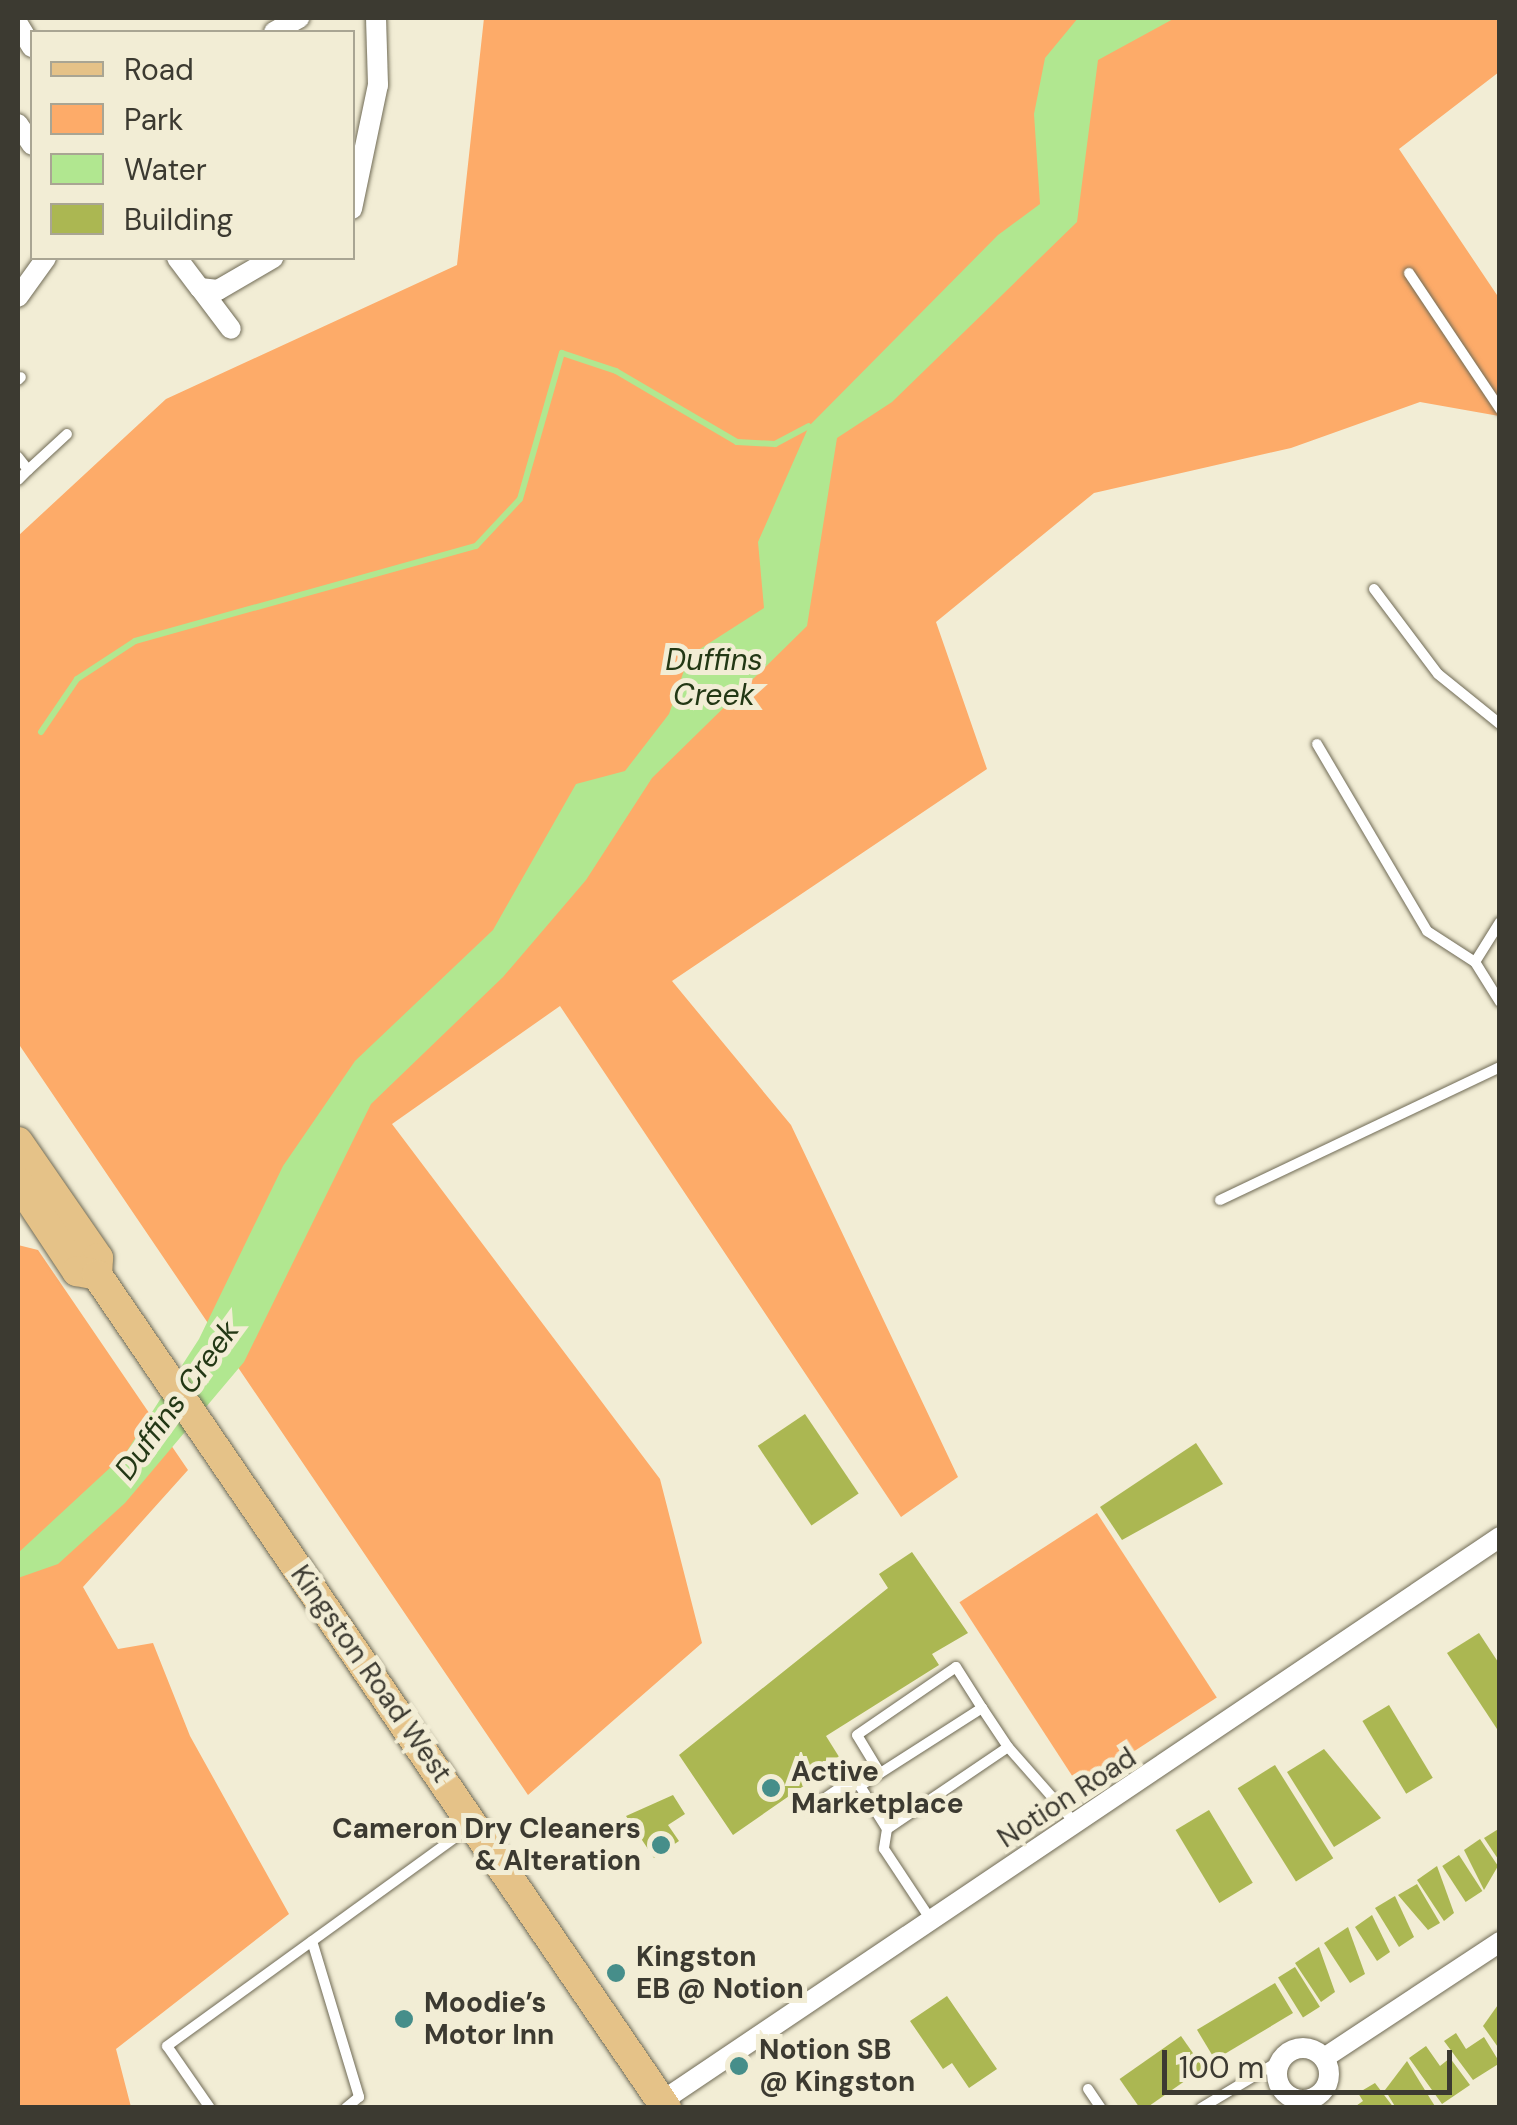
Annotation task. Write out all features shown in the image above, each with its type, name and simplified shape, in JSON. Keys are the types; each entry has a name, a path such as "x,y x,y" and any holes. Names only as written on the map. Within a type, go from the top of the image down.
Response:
{"main road":[{"path":"18,1142 98,1258 97,1275 77,1272 18,1182"},
{"path":"18,1226 49,1230"},
{"name":"Kingston Road West","path":"97,1275 664,2104"}],"street":[{"path":"355,195 378,85 376,18"},
{"path":"18,297 45,260"},
{"path":"179,260 231,330"},
{"path":"200,288 218,290 270,260"},
{"name":"Notion Road","path":"664,2104 1500,1537"},
{"path":"1324,2058 1500,1942"},
{"path":"1302,2048 1324,2058 1330,2075 1302,2104 1281,2089 1280,2060 1302,2048"}],"lane":[{"path":"1409,273 1500,409"},
{"path":"18,480 68,434"},
{"path":"18,458 28,470"},
{"path":"1374,589 1438,674 1500,724"},
{"path":"1317,744 1428,931 1476,962 1500,1002"},
{"path":"1476,962 1500,922"},
{"path":"1220,1200 1500,1066"},
{"path":"880,1773 857,1735 956,1667 1008,1748 1076,1825"},
{"path":"860,1786 982,1708"},
{"path":"886,1829 1008,1748"},
{"path":"812,1807 847,1783 860,1786 886,1829 884,1849 931,1920"},
{"path":"210,2108 167,2046 474,1823"},
{"path":"312,1941 362,2102 346,2108"},
{"path":"1201,2108 1280,2060"},
{"path":"1088,2089 1101,2108"}],"green space":[{"path":"484,18 1499,18 1499,72 1399,149 1499,298 1499,416 1420,402 1291,448 1094,493 936,622 987,769 672,981 791,1125 958,1477 901,1517 560,1006 392,1124 660,1479 702,1643 528,1795 18,1043 18,536 166,399 457,265"},
{"path":"18,1245 38,1250 188,1470 83,1587 118,1649 153,1643 190,1736 289,1914 116,2049 131,2107 18,2107"},
{"path":"1097,1513 1217,1698 1079,1787 959,1602"}],"water":[{"name":"Duffins Creek","path":"1078,18 1175,18 1098,60 1077,222 892,402 837,438 807,626 652,778 586,880 503,977 371,1104 244,1362 125,1503 58,1564 18,1578 18,1553 125,1454 199,1339 283,1166 355,1061 493,930 576,784 625,771 669,714 689,656 764,608 758,542 809,426 998,235 1040,204 1034,114 1045,58"}],"building":[{"path":"805,1414 859,1494 811,1525 758,1446"},
{"path":"1196,1443 1223,1484 1122,1540 1100,1507"},
{"path":"912,1552 968,1633 932,1654 939,1665 826,1736 841,1760 733,1835 679,1755 888,1588 879,1574"},
{"path":"1479,1633 1500,1665 1497,1729 1447,1653"},
{"path":"1389,1705 1433,1778 1406,1794 1362,1721"},
{"path":"1324,1749 1381,1818 1334,1847 1287,1772"},
{"path":"1275,1765 1333,1858 1296,1882 1238,1788"},
{"path":"673,1795 685,1814 668,1825 679,1841 654,1858 626,1816"},
{"path":"1209,1810 1253,1883 1219,1903 1176,1830"},
{"path":"1500,1828 1500,1862 1484,1838"},
{"path":"1480,1839 1498,1866 1484,1890 1464,1850"},
{"path":"1459,1855 1482,1891 1466,1902 1442,1866"},
{"path":"1437,1866 1454,1913 1444,1921 1417,1880"},
{"path":"1417,1884 1440,1923 1428,1930 1398,1895"},
{"path":"1395,1896 1414,1937 1399,1947 1375,1908"},
{"path":"1372,1915 1390,1952 1377,1961 1355,1927"},
{"path":"1348,1927 1365,1974 1350,1983 1324,1943"},
{"path":"1319,1947 1335,1992 1321,2002 1295,1963"},
{"path":"1295,1967 1320,2007 1303,2017 1278,1978"},
{"path":"1275,1983 1293,2013 1215,2060 1197,2030"},
{"path":"947,1996 997,2069 969,2088 952,2063 943,2069 910,2021"},
{"path":"1500,2002 1500,2050 1483,2026"},
{"path":"1456,2033 1466,2049 1484,2037 1500,2063 1473,2080 1444,2041"},
{"path":"1181,2036 1203,2068 1146,2108 1140,2108 1120,2079"},
{"path":"1426,2046 1440,2066 1450,2058 1470,2085 1442,2104 1409,2058"},
{"path":"1407,2061 1436,2108 1396,2108 1385,2090"},
{"path":"1375,2083 1394,2108 1353,2108 1363,2101 1358,2093"}],"waterway":[{"path":"41,732 77,679 135,641 476,546 520,499 562,353 616,371 737,442 775,444 809,426"}],"place":[{"name":"Active Marketplace","path":"771,1788"},
{"name":"Cameron Dry Cleaners & Alteration","path":"661,1845"},
{"name":"Kingston EB @ Notion","path":"616,1973"},
{"name":"Moodie’s Motor Inn","path":"404,2019"},
{"name":"Notion SB @ Kingston","path":"739,2066"}]}
